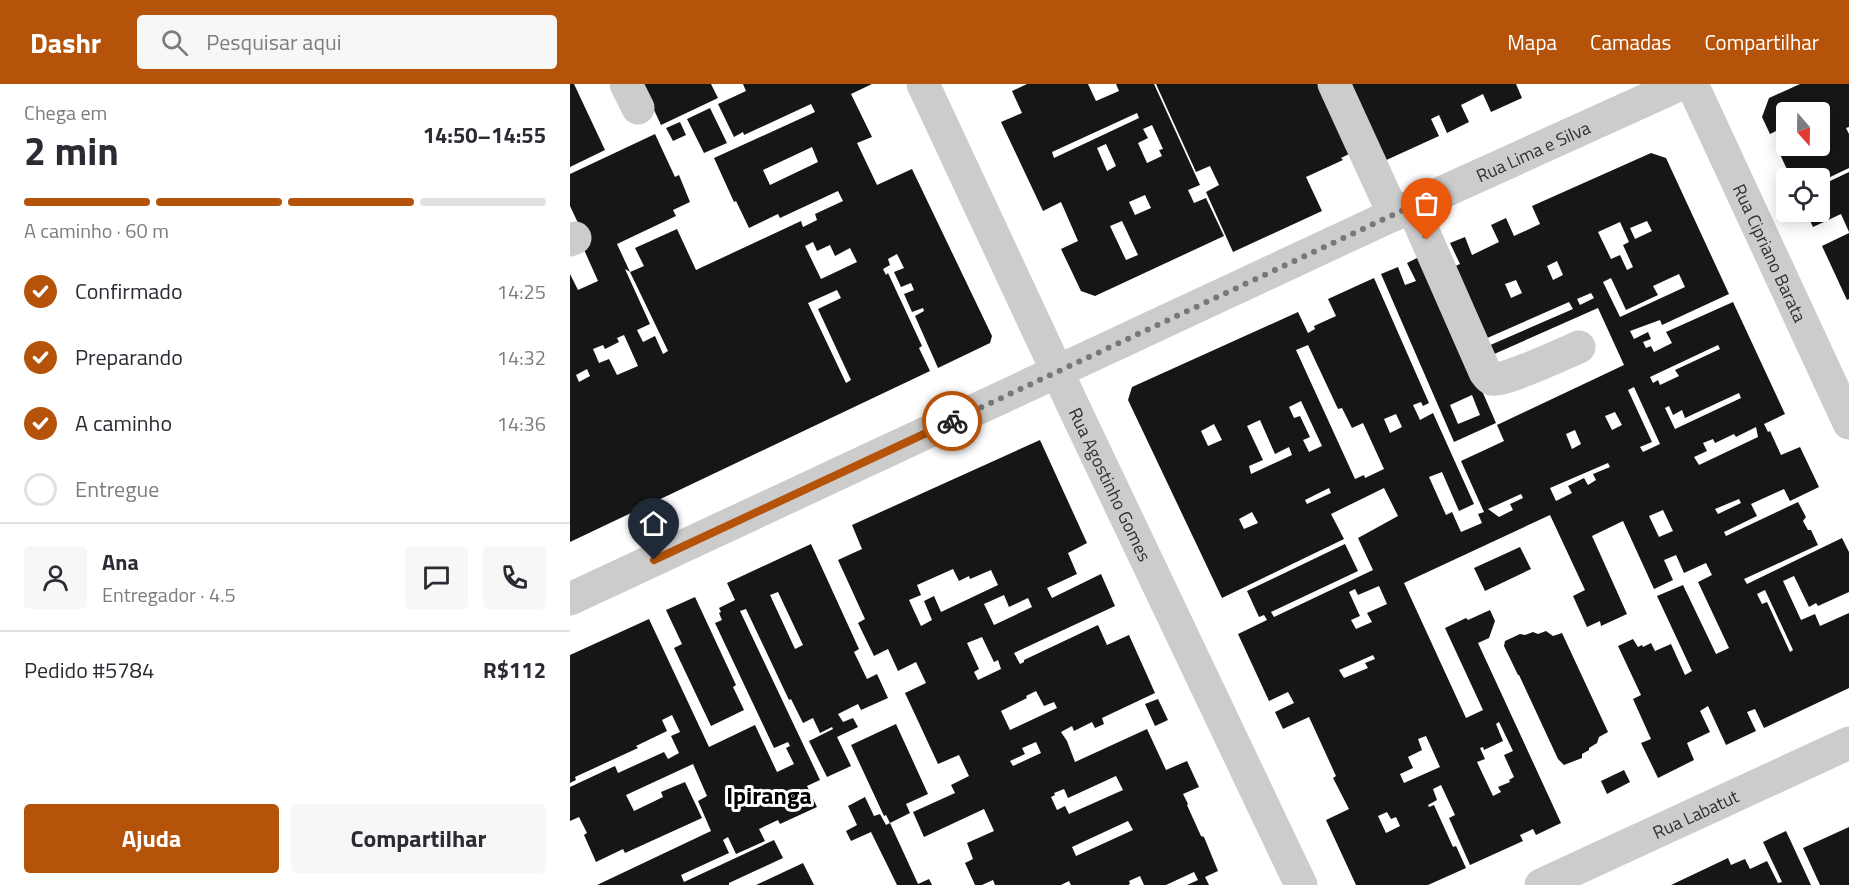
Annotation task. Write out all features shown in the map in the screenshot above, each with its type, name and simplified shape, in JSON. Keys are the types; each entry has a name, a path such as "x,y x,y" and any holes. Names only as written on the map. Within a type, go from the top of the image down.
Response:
{"street":[{"name":"Rua Agostinho Gomes","path":"923,84 1301,885"},
{"path":"1334,84 1403,210 1488,376 1497,379 1506,377 1579,347"},
{"name":"Rua Lima e Silva","path":"570,599 1403,210 1681,84"},
{"name":"Rua Cipriano Barata","path":"1692,84 1849,423"},
{"name":"Rua Labatut","path":"1541,885 1849,743"}],"building":[{"path":"570,84 574,84 605,150 570,167"},
{"path":"642,84 711,84 718,98 661,125"},
{"path":"743,84 872,84 851,94 872,137 857,143 877,185 912,169 992,336 990,343 938,368 915,316 924,311 923,308 912,312 904,294 914,290 911,283 901,287 894,272 904,268 897,254 888,259 890,265 883,269 886,275 888,273 922,346 919,348 930,371 570,542 570,274 578,290 598,281 573,225 578,223 570,206 570,174 655,134 675,177 679,175 690,202 673,210 676,216 617,244 630,272 644,266 635,248 677,229 696,270 801,221 803,227 817,220 815,214 843,201 838,191 780,218 778,214 749,228 714,158 815,112 811,104 744,135 743,132 734,137 718,104 746,91","holes":["812,147 818,162 770,185 763,170","813,242 817,251 830,245 835,256 850,248 857,262 821,279 805,246","625,269 630,272 668,351 663,354 655,336 643,342 637,330 650,324","837,290 841,298 818,309 851,380 846,383 808,303","624,335 638,366 617,375 609,359 599,363 593,349 603,345 605,349 619,342 617,338","587,369 590,376 579,382 576,375"]},
{"path":"1027,84 1088,84 1096,101 1119,91 1116,84 1154,84 1200,185 1188,190 1194,203 1206,198 1224,236 1095,296 1081,291 1061,249 1078,241 1061,202 1043,211 1001,122 1022,113 1012,91","holes":["1137,113 1139,118 1054,158 1052,152","1152,125 1163,149 1159,150 1162,156 1147,163 1138,143 1148,138 1143,129","1106,144 1116,166 1107,171 1097,148","1145,195 1151,208 1135,215 1129,202","1122,221 1138,255 1126,260 1110,226"]},
{"path":"1156,84 1321,84 1353,152 1341,158 1343,160 1306,177 1322,211 1233,252 1206,192 1219,185 1210,166 1196,172"},
{"path":"1346,84 1516,84 1522,98 1491,112 1483,94 1461,105 1469,122 1447,133 1439,115 1431,119 1439,136 1382,162"},
{"path":"1800,84 1849,84 1849,127 1846,128 1849,134 1849,168 1830,177 1830,168 1786,168 1781,156 1830,156 1830,102 1776,102 1776,131 1770,134 1762,117 1769,98"},
{"path":"710,108 727,143 704,153 687,119"},
{"path":"680,122 686,135 673,141 666,128"},
{"path":"1651,153 1666,158 1729,294 1662,325 1660,320 1630,331 1634,339 1648,332 1651,339 1643,342 1646,348 1651,346 1654,352 1672,343 1666,332 1733,302 1785,414 1764,424 1768,432 1770,431 1781,455 1800,447 1819,487 1790,501 1784,489 1751,504 1757,516 1724,532 1726,536 1798,502 1806,517 1803,521 1808,530 1811,530 1818,545 1744,579 1747,584 1842,538 1849,552 1849,592 1818,606 1816,603 1809,607 1794,576 1783,581 1801,620 1815,614 1820,626 1849,613 1849,688 1764,728 1755,709 1747,712 1756,731 1726,745 1708,706 1700,711 1710,732 1687,743 1694,760 1658,778 1641,743 1651,739 1633,699 1641,695 1618,646 1633,639 1638,647 1651,643 1655,651 1671,644 1685,675 1692,671 1657,596 1683,585 1716,654 1729,648 1698,582 1712,575 1706,563 1684,573 1676,555 1664,560 1673,580 1654,589 1623,521 1592,536 1627,614 1601,626 1600,621 1587,627 1573,596 1585,590 1550,515 1404,583 1466,718 1483,710 1445,628 1490,610 1495,621 1489,638 1478,643 1561,823 1536,835 1533,829 1520,835 1523,841 1470,865 1449,818 1455,815 1441,785 1433,789 1437,800 1428,805 1429,807 1434,805 1453,847 1456,846 1466,868 1428,885 1356,885 1326,820 1349,809 1333,778 1336,776 1309,717 1283,729 1275,712 1294,703 1288,692 1269,701 1238,634 1267,620 1264,615 1259,617 1247,591 1345,544 1358,571 1271,612 1274,617 1373,570 1358,538 1398,516 1384,488 1331,514 1344,539 1222,598 1128,400 1132,387 1298,312 1308,333 1315,329 1314,326 1336,316 1328,299 1374,278 1429,403 1423,406 1421,402 1413,405 1420,420 1433,413 1474,504 1459,511 1442,472 1429,477 1446,515 1452,512 1461,532 1482,523 1478,514 1484,512 1461,461 1504,441 1497,425 1624,365 1598,308 1492,355 1488,346 1573,309 1569,302 1485,339 1453,267 1460,264 1450,243 1465,237 1472,255 1499,242 1491,225 1506,218 1514,236 1540,224 1532,206","holes":["1647,221 1652,231 1635,239 1630,228","1620,222 1629,242 1623,245 1633,267 1627,270 1620,255 1611,259 1598,232","1557,261 1563,275 1553,280 1547,266","1679,274 1685,287 1620,317 1603,282 1611,278 1626,310 1658,295 1653,286","1516,280 1522,293 1511,298 1505,284","1591,293 1594,298 1580,305 1577,299","1308,345 1338,409 1342,408 1352,428 1363,423 1384,469 1365,478 1364,475 1355,479 1296,350","1718,345 1720,349 1675,370 1679,376 1660,385 1658,380 1653,383 1650,377","1634,387 1660,444 1643,452 1640,447 1652,442 1628,390","1739,393 1741,398 1675,429 1665,408 1669,406 1673,415 1682,410 1685,418","1301,401 1322,446 1309,452 1303,440 1310,437 1300,416 1294,418 1289,407","1615,412 1622,425 1612,430 1605,416","1396,414 1402,427 1390,433 1384,419","1260,420 1275,454 1289,447 1292,455 1251,474 1249,466 1263,460 1247,426","1214,424 1222,440 1208,446 1201,431","1756,427 1758,437 1699,465 1694,457 1707,451 1703,443 1713,439 1715,443 1734,434 1736,437","1575,430 1581,444 1572,449 1566,434","1608,463 1610,467 1593,474 1596,480 1588,485 1584,478 1568,486 1572,493 1556,501 1550,488","1329,488 1331,493 1307,504 1305,500","1521,494 1523,498 1510,504 1513,510 1499,517 1488,509","1739,499 1741,503 1718,514 1715,509","1663,510 1673,531 1659,537 1649,516","1252,512 1258,523 1244,529 1239,519","1379,586 1387,604 1367,613 1372,622 1356,629 1351,620 1360,616 1349,592 1355,589 1358,595","1765,590 1793,650 1790,652 1767,602 1762,604 1757,594","1373,655 1375,659 1365,663 1368,668 1344,678 1339,670","1499,722 1513,751 1504,755 1514,777 1509,780 1510,782 1498,787 1501,792 1493,796 1477,762 1485,759 1480,748 1483,747 1484,750 1503,741 1496,724","1426,736 1440,767 1404,783 1400,774 1413,768 1408,757 1422,750 1418,739","1387,812 1391,819 1396,817 1400,826 1386,833 1378,816"]},
{"path":"1849,172 1849,232 1841,214 1830,219 1830,181"},
{"path":"1811,222 1824,222 1813,227"},
{"path":"1849,233 1849,299 1847,300 1822,246"},
{"path":"1423,255 1496,423 1454,442 1381,274 1398,267 1405,285 1416,281 1407,263","holes":["1472,395 1480,415 1458,424 1450,405"]},
{"path":"1040,440 1087,543 1068,553 1077,574 1047,588 1052,598 1101,574 1115,606 1014,653 1020,664 1098,625 1107,645 1129,635 1155,693 1102,718 1104,724 1095,728 1092,722 1074,731 1072,726 1061,732 1075,762 1147,729 1166,770 1187,761 1199,787 1183,794 1218,871 1205,877 1209,885 1187,885 1198,880 1194,872 1166,885 1144,885 1140,876 1129,881 1128,885 1071,885 1069,881 1061,885 995,885 993,880 982,885 975,885 965,863 973,859 967,843 994,831 984,809 924,837 913,812 955,793 951,785 969,776 959,755 938,764 905,693 926,683 916,662 898,671 888,649 874,656 858,623 865,619 838,560 862,549 852,525","holes":["953,569 959,581 991,570 998,585 941,612 934,596 924,601 932,620 921,626 909,600 921,595 917,585","1004,595 1009,607 1028,598 1032,607 994,625 984,604","982,637 994,662 998,660 1001,669 978,680 974,672 979,669 967,643","1036,691 1044,706 1054,702 1057,708 1010,730 1001,711 1027,698 1026,696","1036,742 1041,753 1013,766 1010,761 1025,754 1022,748","1116,776 1123,790 1069,814 1065,806 1057,810 1051,797 1055,795 1054,793 1064,789 1068,798","1128,821 1133,830 1076,856 1072,847"]},
{"path":"811,544 859,649 854,652 867,679 877,674 888,698 861,710 858,704 838,714 843,722 853,718 858,727 837,737 851,766 827,777 809,741 833,729 832,727 820,733 813,718 803,723 791,699 789,700 746,609 740,611 820,780 807,786 817,807 780,824 778,820 759,829 765,841 736,854 728,837 723,840 729,853 681,875 684,882 774,840 783,858 729,885 597,885 711,831 698,801 707,796 693,764 626,795 634,811 663,797 661,792 685,782 702,818 625,853 623,849 596,862 584,835 587,833 579,817 570,821 570,787 615,766 618,773 664,752 668,759 679,753 671,736 680,732 672,715 662,720 667,731 636,746 638,748 575,777 576,780 570,783 570,655 649,619 709,747 755,725 777,772 794,764 786,748 790,746 788,742 774,748 715,623 722,620 719,608 735,600 727,583","holes":["778,592 803,645 795,649 770,595"]},
{"path":"1520,547 1531,569 1485,591 1474,568"},
{"path":"695,597 736,685 733,687 744,710 711,726 674,648 682,644 666,610"},
{"path":"1546,631 1553,636 1562,633 1608,732 1599,737 1597,743 1582,754 1582,758 1564,765 1558,759 1504,646 1505,641 1520,634 1533,632 1538,634"},
{"path":"1158,699 1168,720 1155,726 1145,704"},
{"path":"896,724 928,794 906,804 910,813 890,823 886,815 884,816 851,745"},
{"path":"1624,770 1630,782 1607,794 1601,781"},
{"path":"865,797 874,816 880,814 886,825 890,823 918,884 929,879 932,885 897,885 871,832 851,841 846,831 857,825 848,806"},
{"path":"1849,827 1849,885 1820,885 1803,848"},
{"path":"1786,831 1811,885 1671,885 1728,858 1731,865 1745,859 1750,869 1767,861 1778,883 1782,882 1763,842"},
{"path":"803,863 814,885 756,885"}],"way so far":[{"path":"952,421 1412,206 1427,240"}],"district":[{"name":"Ipiranga","path":"769,795"}],"route":[{"path":"654,560 952,421"}]}
